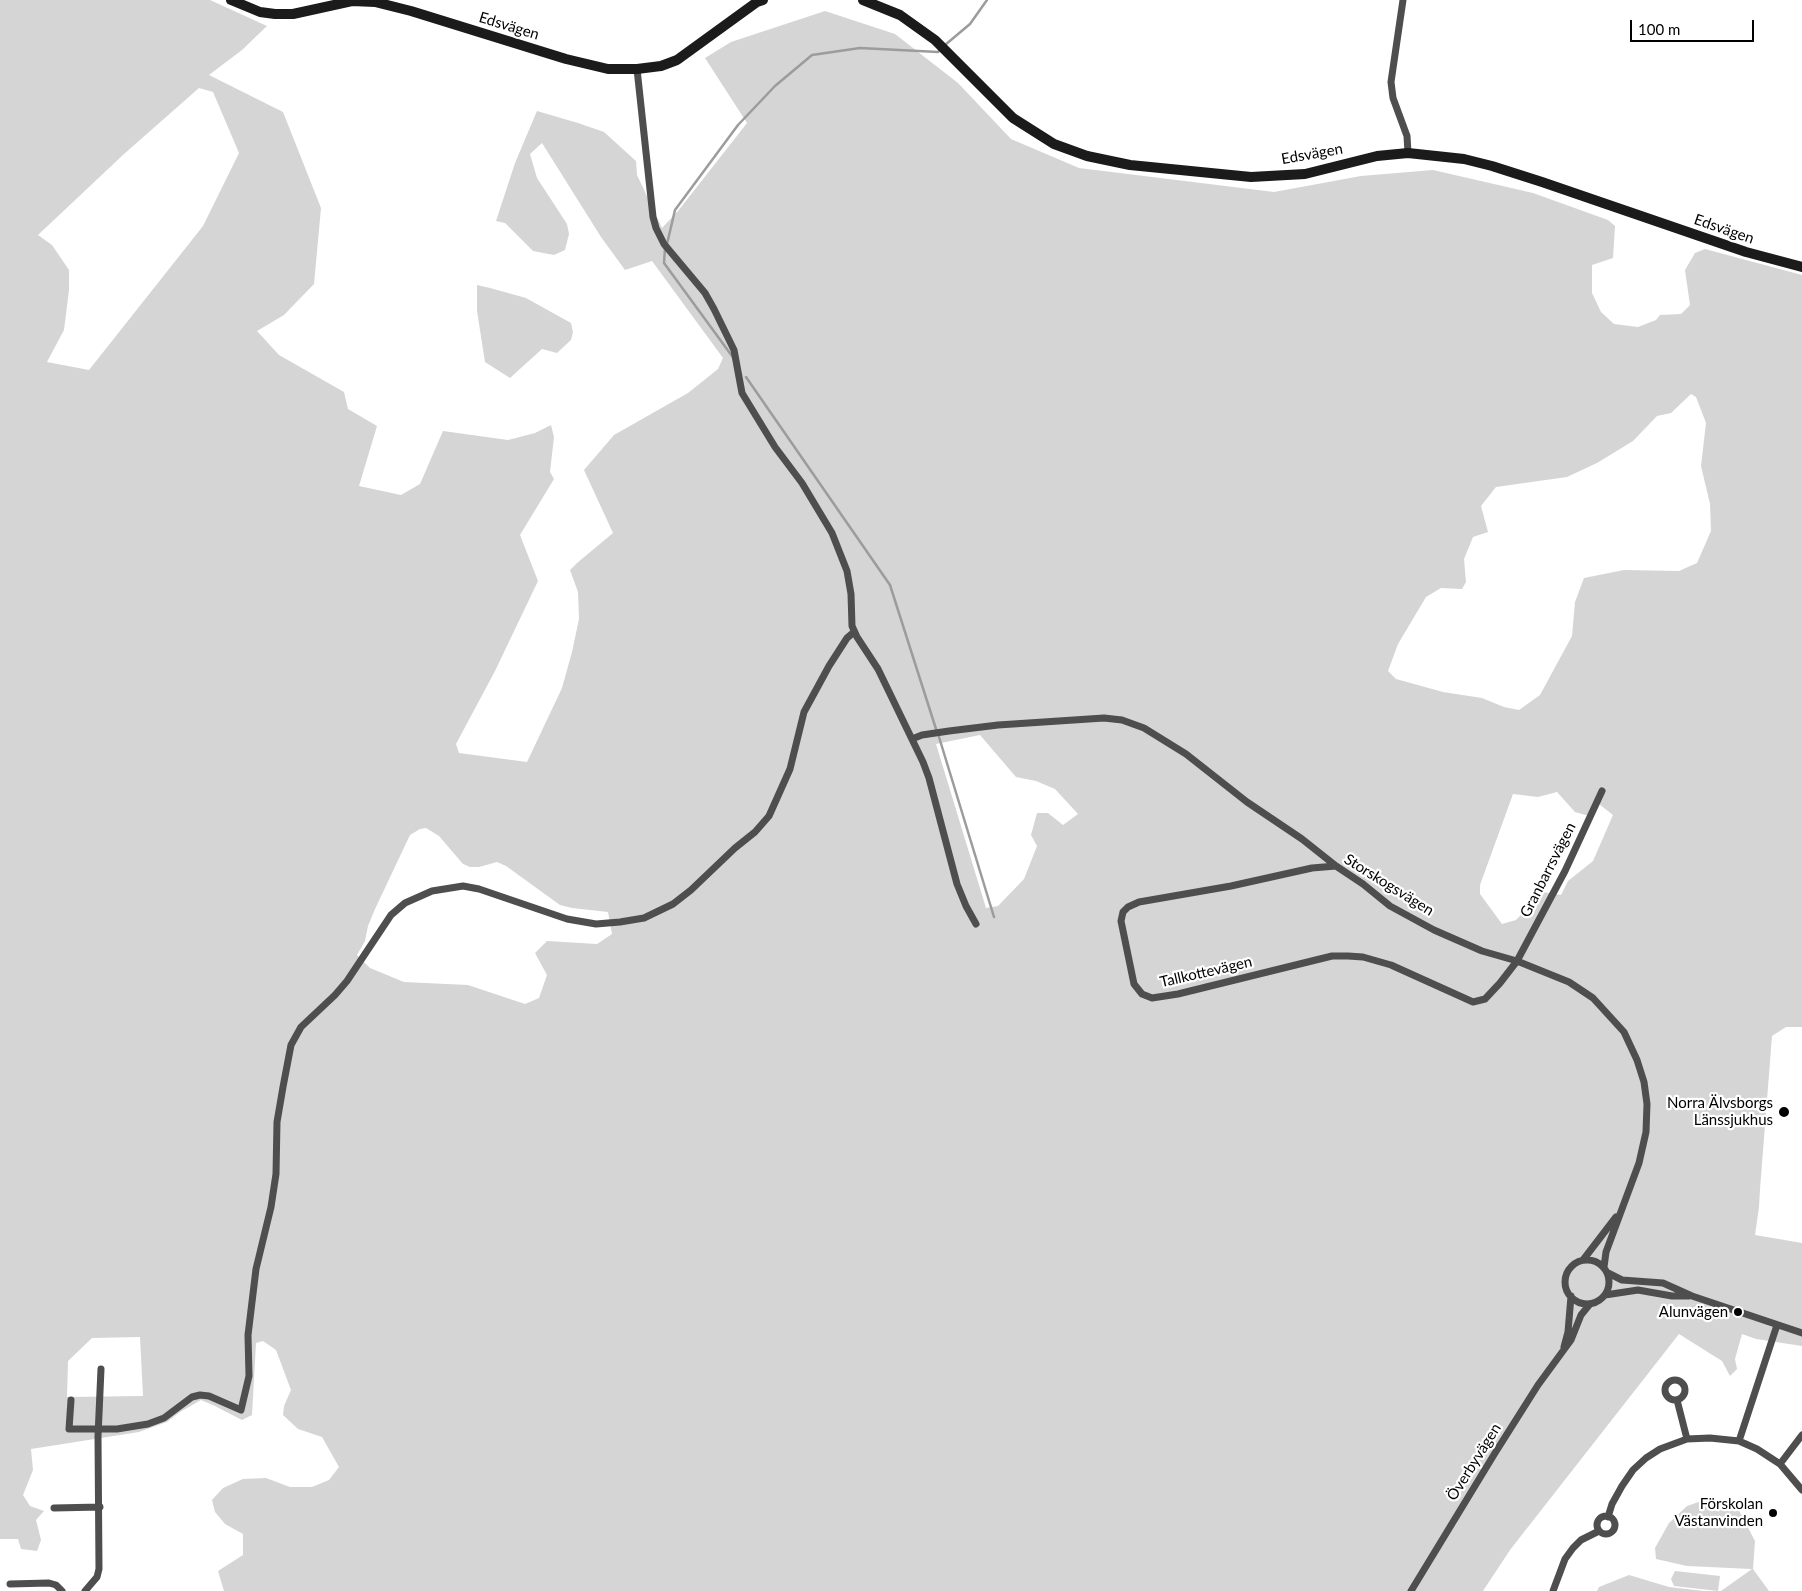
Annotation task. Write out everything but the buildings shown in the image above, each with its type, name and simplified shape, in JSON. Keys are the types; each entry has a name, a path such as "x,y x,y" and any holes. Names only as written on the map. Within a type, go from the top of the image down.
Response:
{"street":[{"name":"Edsvägen","path":"232,0 260,12 284,14 293,14 346,2 375,2 411,11 566,59 608,69 637,69 661,66 677,60 757,2 763,0"},
{"name":"Edsvägen","path":"862,0 900,15 935,40 1013,118 1054,144 1087,156 1130,165 1251,177 1305,174 1377,156 1408,153 1464,159 1492,166 1746,252 1802,267"},
{"path":"1403,0 1403,14 1391,73 1391,82 1393,98 1407,136 1408,153"},
{"path":"637,69 653,217 656,228 664,244 705,293 714,308 734,350 742,393 775,448 802,484 832,533 847,571 854,632 878,669 929,778 957,884 976,924"},
{"path":"71,1400 69,1429 118,1429 157,1421 170,1414 192,1397 200,1395 209,1396 241,1410 249,1376 248,1335 256,1269 271,1207 276,1174 277,1122 291,1046 301,1027 347,981 391,915 410,900 432,891 463,886 479,888 567,918 596,924 644,918 674,904 734,848 755,832 769,816 790,769 804,712 829,666 847,638 854,632"},
{"name":"Storskogsvägen","path":"912,739 922,735 998,725 1104,718 1122,720 1144,728 1186,754 1247,802 1302,839 1333,866 1363,884 1390,906 1434,930 1482,951 1517,961 1569,982 1592,998 1624,1032 1637,1060 1644,1082 1646,1132 1639,1162 1620,1210"},
{"name":"Granbarrsvägen","path":"1517,961 1565,871 1602,791"},
{"name":"Tallkottevägen","path":"1333,866 1312,868 1231,886 1139,902 1128,907 1123,912 1121,920 1134,984 1142,994 1152,998 1178,994 1332,956 1348,956 1363,957 1392,965 1474,1002 1485,999 1517,961"},
{"path":"1583,1260 1620,1210"},
{"path":"1620,1210 1606,1252 1606,1270 1610,1282 1605,1295 1598,1301 1590,1304 1579,1302 1571,1296 1566,1287 1567,1272 1574,1264 1583,1260 1597,1261 1606,1270 1622,1280 1663,1283 1692,1296 1802,1333"},
{"path":"1605,1295 1638,1290 1672,1296 1692,1296"},
{"name":"Överbyvägen","path":"1563,1350 1568,1332 1571,1296"},
{"name":"Överbyvägen","path":"1411,1591 1538,1385 1571,1340 1581,1315 1590,1304"},
{"path":"1739,1441 1777,1325"},
{"path":"85,1591 97,1577 99,1570 98,1430 101,1369"},
{"path":"1677,1400 1687,1439"},
{"path":"1780,1464 1802,1434"},
{"path":"1608,1516 1618,1492 1633,1470 1660,1449 1687,1439 1710,1438 1739,1441 1757,1449 1780,1464 1802,1490"},
{"path":"54,1508 100,1507"},
{"path":"1553,1591 1562,1566 1573,1548 1581,1540 1599,1531 1607,1534 1614,1529 1613,1520 1608,1516 1603,1516 1598,1520 1597,1526 1599,1531"},
{"path":"10,1584 49,1583 62,1591"}],"shaded area":[{"path":"0,0 210,0 267,26 242,50 209,75 283,112 321,208 314,284 284,315 257,331 279,355 344,392 348,409 377,426 359,486 401,495 420,484 443,431 508,440 535,433 551,425 554,437 550,472 554,479 520,535 538,581 495,671 456,744 459,753 527,762 562,688 572,652 579,619 578,592 570,570 613,533 584,470 614,435 688,393 718,369 723,358 652,261 625,270 601,237 542,143 530,154 537,178 567,224 569,234 565,250 554,255 533,251 505,223 496,221 515,163 537,111 604,132 636,161 637,175 662,228 678,211 747,123 705,58 731,42 825,11 895,34 958,83 1011,139 1079,168 1274,192 1361,176 1433,170 1533,193 1608,220 1615,226 1613,258 1592,265 1592,293 1601,312 1614,324 1638,327 1656,320 1660,315 1681,314 1690,305 1685,270 1695,253 1705,249 1802,275 1802,1027 1786,1027 1772,1036 1759,1207 1755,1235 1802,1243 1802,1346 1756,1339 1742,1334 1735,1359 1737,1369 1730,1376 1722,1361 1679,1334 1510,1550 1483,1591 224,1591 218,1571 243,1555 243,1534 225,1524 215,1512 212,1500 223,1488 243,1479 266,1478 290,1487 312,1487 329,1480 339,1467 322,1437 298,1429 283,1415 284,1406 291,1390 276,1350 263,1341 256,1343 252,1415 242,1420 201,1400 167,1422 139,1432 31,1449 33,1470 23,1495 30,1506 44,1511 36,1520 41,1540 37,1551 21,1549 18,1539 0,1539","holes":["199,88 213,92 239,153 203,226 89,370 47,362 64,330 69,290 69,270 52,245 38,235 124,154","1691,394 1696,397 1706,423 1701,466 1710,504 1711,531 1697,563 1679,571 1624,570 1584,578 1575,602 1572,636 1540,695 1519,710 1504,707 1482,698 1443,692 1396,679 1388,671 1398,644 1426,597 1441,588 1462,589 1466,582 1464,559 1473,537 1488,532 1481,506 1496,487 1567,477 1597,463 1633,441 1657,416 1671,413","980,735 1016,777 1036,781 1055,789 1078,814 1063,825 1048,813 1037,813 1031,835 1037,846 1024,879 998,906 986,908 936,744","1557,792 1575,812 1589,816 1599,804 1613,815 1593,861 1568,881 1561,895 1543,892 1516,920 1502,924 1480,894 1480,885 1513,794 1538,797","426,828 439,836 463,864 470,867 479,867 497,862 506,866 560,905 608,912 612,934 597,944 547,941 535,953 547,975 539,998 525,1004 468,985 404,982 370,968 357,955 365,941 368,926 375,909 410,835","140,1337 143,1396 67,1397 68,1361 92,1338"]},
{"path":"477,285 526,298 571,323 573,332 571,340 557,353 542,349 510,378 485,362 477,311"},
{"path":"1707,1499 1735,1503 1755,1541 1753,1569 1769,1591 1721,1591 1752,1569 1687,1566 1656,1559 1655,1548 1669,1523 1687,1506"},
{"path":"1675,1571 1720,1576 1718,1591 1674,1586 1671,1579"},
{"path":"1629,1575 1669,1587 1704,1591 1597,1591 1599,1587"}],"waterway":[{"path":"945,45 970,24 987,0"},
{"path":"667,244 675,210 738,125 775,86 812,55 860,48 938,52 941,49"},
{"path":"665,248 664,263 732,356"},
{"path":"746,377 890,585 936,729"},
{"path":"939,737 994,917"}],"place":[{"name":"Norra Älvsborgs Länssjukhus","path":"1784,1112"},
{"name":"Alunvägen","path":"1738,1312"},
{"name":"Förskolan Västanvinden","path":"1773,1513"}]}
